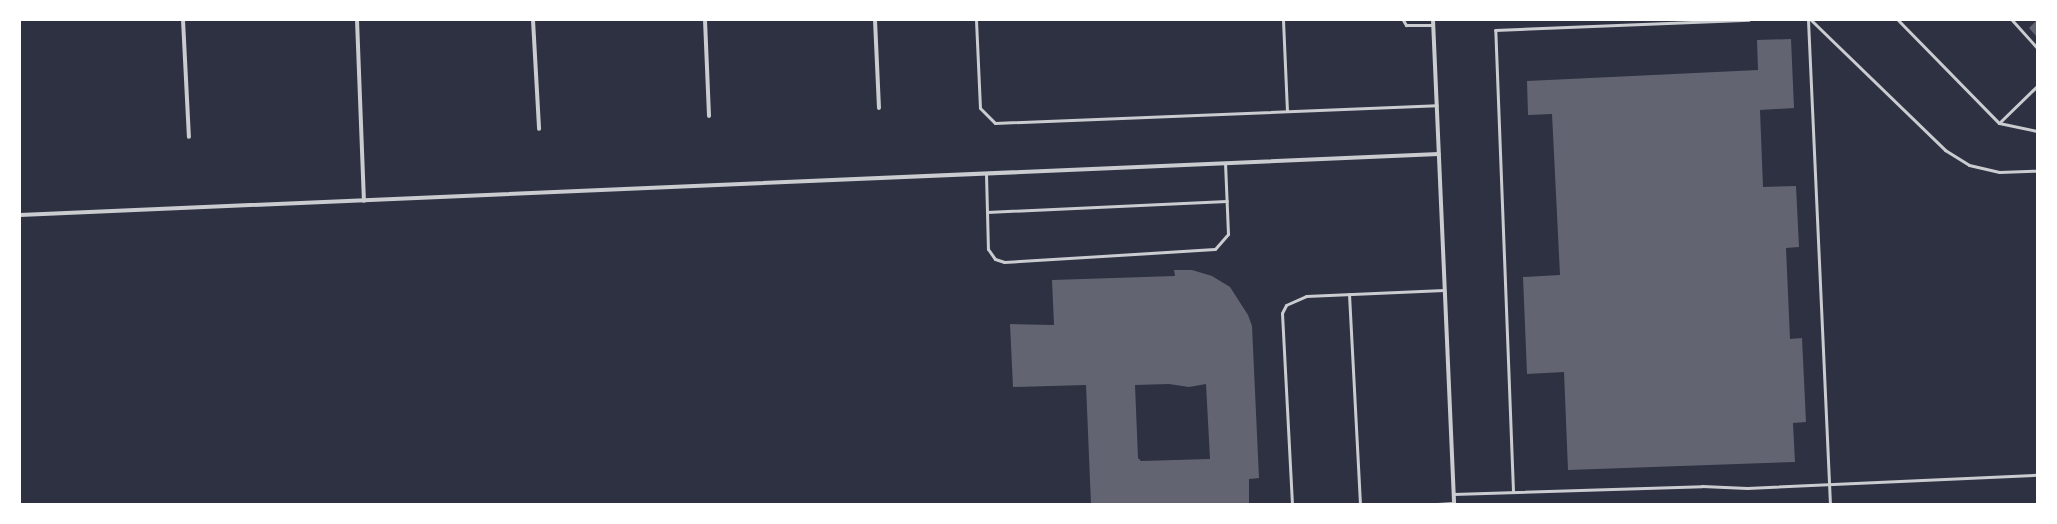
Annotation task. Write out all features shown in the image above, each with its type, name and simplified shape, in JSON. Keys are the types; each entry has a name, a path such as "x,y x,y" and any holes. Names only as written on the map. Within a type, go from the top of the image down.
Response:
{"street":[{"path":"183,20 189,137"},
{"path":"357,20 364,201"},
{"path":"533,20 538,129"},
{"path":"704,20 710,116"},
{"path":"875,20 879,108"},
{"path":"1433,22 1454,504"},
{"path":"20,215 1439,154"}],"lane":[{"path":"976,20 980,108 995,123 1437,105"},
{"path":"1283,20 1286,111"},
{"path":"1403,20 1406,25 1433,22"},
{"path":"1513,491 1495,30 1749,20"},
{"path":"1809,20 1945,150 1970,165 1999,172 2037,171"},
{"path":"1809,20 1830,504"},
{"path":"1898,20 1999,123 2037,130"},
{"path":"2012,20 2037,48"},
{"path":"1999,123 2037,86"},
{"path":"986,174 988,249 995,259 1004,262 1191,252 1215,249 1226,240 1227,201 1225,163"},
{"path":"987,212 1227,201"},
{"path":"1292,504 1282,313 1295,298 1444,290"},
{"path":"1349,294 1360,504"},
{"path":"1453,494 1513,491 1830,484 2037,475"},
{"path":"1437,504 1454,504"}],"building":[{"path":"2037,20 2037,37 2029,28"},
{"path":"1791,39 1794,108 1760,110 1763,187 1796,186 1799,247 1786,248 1790,339 1802,338 1806,422 1793,423 1795,462 1568,470 1564,372 1527,374 1523,277 1560,275 1552,114 1528,115 1527,81 1758,70 1757,40"},
{"path":"1174,270 1192,270 1212,276 1230,287 1248,315 1252,326 1259,478 1249,479 1249,504 1091,504 1086,385 1013,387 1010,324 1054,325 1052,280 1175,276","holes":["1169,384 1189,387 1206,384 1210,459 1141,461 1138,458 1135,385"]}]}
